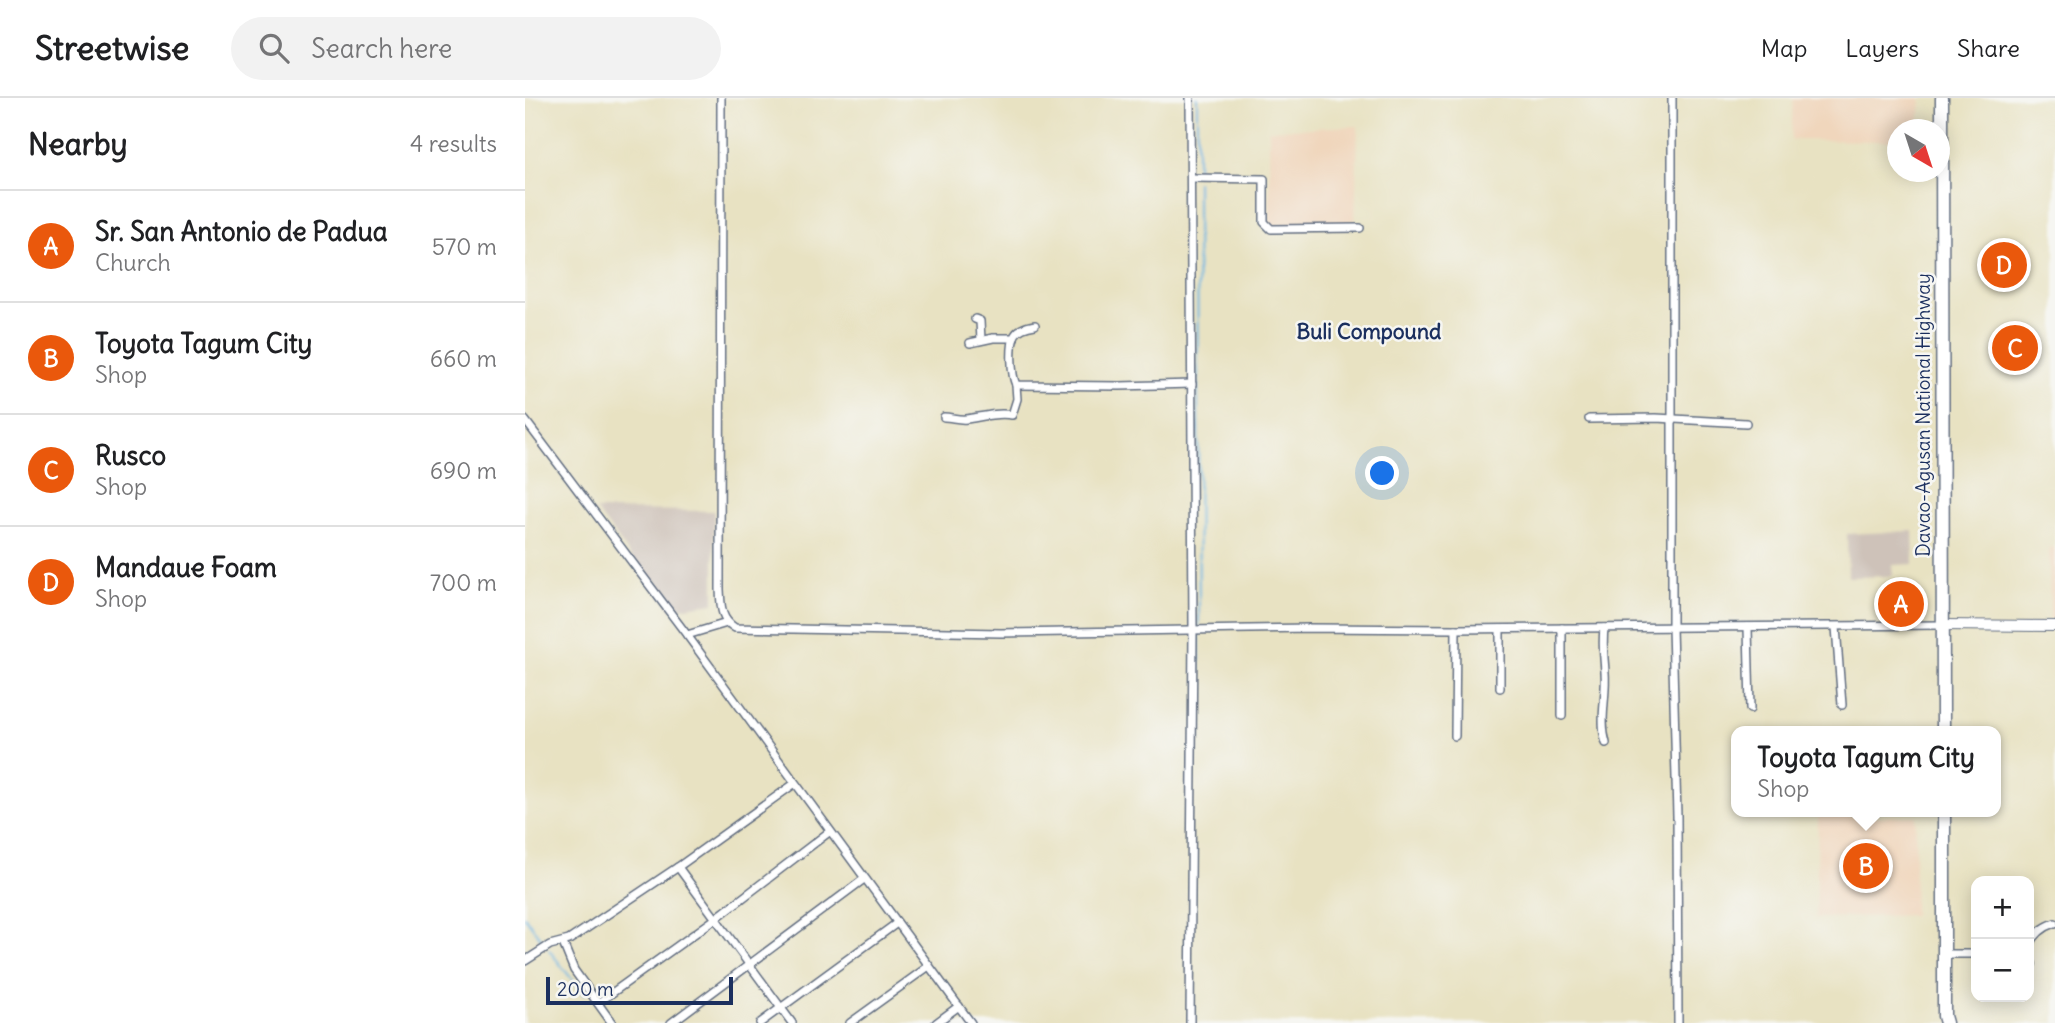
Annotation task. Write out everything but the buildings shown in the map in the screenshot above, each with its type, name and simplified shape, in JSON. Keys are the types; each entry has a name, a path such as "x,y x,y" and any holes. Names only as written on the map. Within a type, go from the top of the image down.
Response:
{"highway":[{"name":"Davao-Agusan National Highway","path":"1942,98 1943,726"},
{"path":"1944,817 1944,1021"}],"street":[{"path":"721,98 722,359 718,520 723,616 727,623 735,628 964,633 2055,626"},
{"path":"1190,98 1193,630 1190,1023"},
{"path":"1672,98 1672,627 1677,816 1678,1023"},
{"path":"1191,178 1264,178 1264,222 1271,229 1360,228"},
{"path":"975,319 980,321 981,340"},
{"path":"944,416 963,420 983,415 1012,415 1017,399 1012,376 1014,338 1016,332 1035,325"},
{"path":"970,343 1014,338"},
{"path":"1016,385 1192,384"},
{"path":"1589,419 1656,418 1746,423"},
{"path":"525,420 687,635 971,1023"},
{"path":"687,635 727,623"},
{"path":"1748,626 1750,709"},
{"path":"1836,627 1842,705"},
{"path":"1562,628 1562,716"},
{"path":"1604,628 1603,731 1606,743"},
{"path":"1455,736 1456,629"},
{"path":"1500,629 1500,688"},
{"path":"525,961 550,945 563,943 678,867 794,784"},
{"path":"598,1003 829,832"},
{"path":"678,867 792,1023"},
{"path":"671,1023 864,879"},
{"path":"760,1023 897,923"},
{"path":"2032,939 2042,929 2055,923"},
{"path":"563,943 574,971 613,1023"},
{"path":"1944,954 1971,954"},
{"path":"850,1023 929,966"},
{"path":"936,1023 958,1006"}],"shaded area":[{"path":"1793,98 1921,98 1920,119 1887,119 1887,141 1791,140"},
{"path":"1358,126 1355,222 1270,227 1269,130"},
{"path":"596,510 714,511 714,603 671,609"},
{"path":"1913,531 1914,564 1892,565 1893,576 1848,577 1847,534"},
{"path":"2049,548 2055,548 2055,620 2050,620"},
{"path":"1818,817 1916,817 1914,915 1816,918"}],"waterway":[{"path":"1197,98 1197,174"},
{"path":"1197,182 1199,626"},
{"path":"1199,634 1200,700"},
{"path":"525,917 544,943"},
{"path":"549,950 585,996"}],"place":[{"name":"Mandaue Foam","path":"2004,265"},
{"name":"Rusco","path":"2015,348"},
{"name":"Sr. San Antonio de Padua","path":"1901,604"},
{"name":"Toyota Tagum City","path":"1866,866"}],"district":[{"name":"Buli Compound","path":"1369,332"}]}
